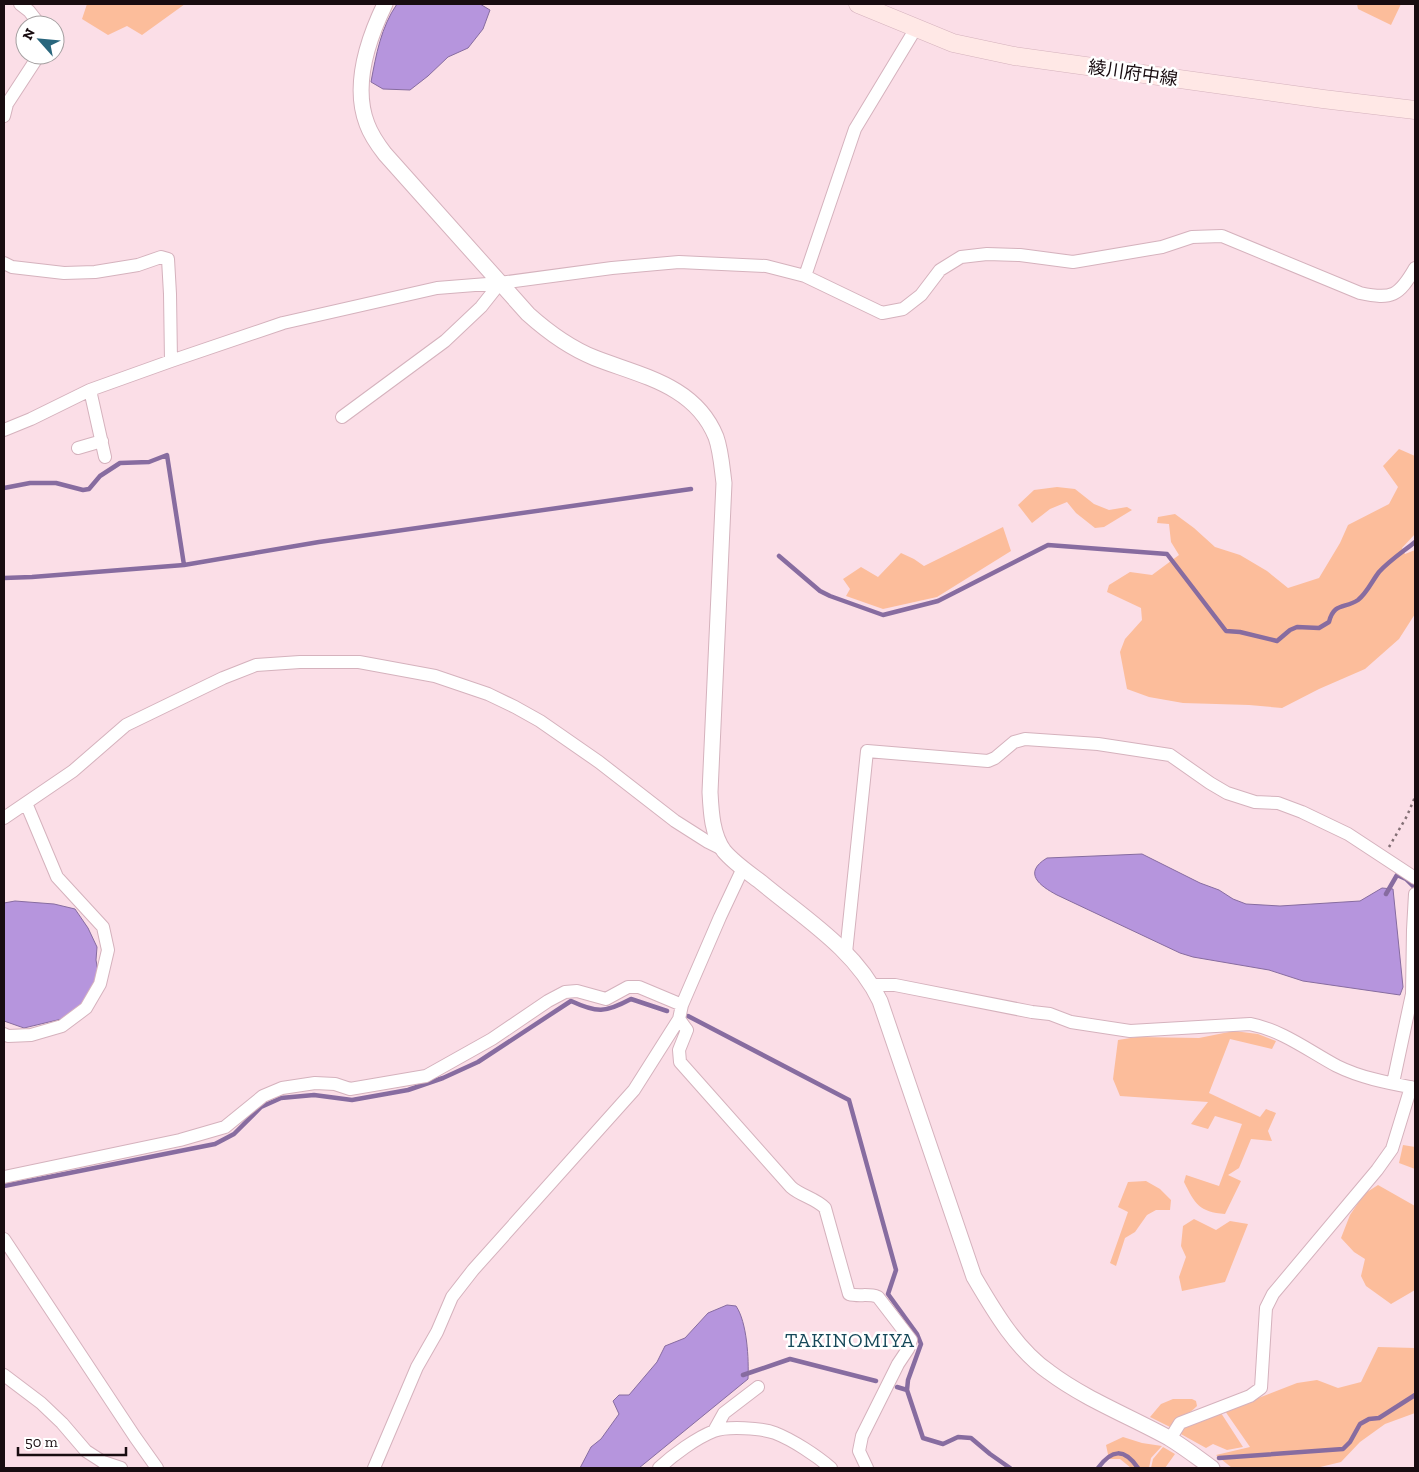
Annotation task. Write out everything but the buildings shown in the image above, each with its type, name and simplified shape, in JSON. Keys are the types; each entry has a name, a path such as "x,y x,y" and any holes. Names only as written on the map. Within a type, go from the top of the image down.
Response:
{"main road":[{"name":"綾川府中線","path":"858,4 953,43 1014,56 1324,100 1415,110"}],"street":[{"path":"20,4 32,15"},
{"path":"385,4 375,25 363,67 361,88 362,107 366,124 374,140 500,283 543,328 594,358 654,379 684,395 707,420 716,438 724,483 711,806 715,831 724,850"},
{"path":"805,276 855,129 916,28"},
{"path":"4,116 7,104 32,65"},
{"path":"4,430 90,390 171,360 292,321 437,288 500,283 612,268 679,262 766,266 805,276 882,313 903,309 921,295 940,270 961,257 987,254 1020,255 1073,262 1162,247 1192,237 1222,236 1360,293 1378,297 1394,294 1404,286 1415,268"},
{"path":"4,263 12,267 64,273 95,272 138,265 161,257 168,259 171,360"},
{"path":"342,417 445,341 481,307 500,283"},
{"path":"90,390 105,457"},
{"path":"78,448 102,441"},
{"path":"4,818 73,771 126,725 223,678 256,665 300,662 359,662 435,676 488,694 515,707 540,721 599,762 675,821 724,850 846,953 872,985 880,1001 974,1277 996,1313 1023,1349 1048,1372 1086,1395 1170,1439 1212,1468"},
{"path":"846,953 867,751 988,760 995,758 1014,742 1025,740 1098,744 1170,755 1227,793 1255,802 1278,803 1348,834 1415,878"},
{"path":"4,1034 8,1036 31,1035 62,1026 86,1008 100,984 108,950 103,927 57,877 26,803"},
{"path":"374,1468 418,1367 437,1332 452,1297 479,1263 634,1090 679,1019 682,1006 743,868"},
{"path":"1393,1083 1412,994 1415,894"},
{"path":"872,985 896,985 1050,1014 1071,1022 1116,1030 1130,1031 1238,1024 1268,1027 1338,1066 1359,1075 1413,1088 1392,1149 1308,1254 1273,1294 1266,1308 1261,1388 1250,1396 1180,1423 1170,1439"},
{"path":"4,1177 180,1140 225,1127 263,1096 282,1088 315,1083 335,1084 350,1090 426,1076 492,1039 548,1001 565,992 577,991 606,999 628,987 639,986 682,1006"},
{"path":"679,1019 687,1030 679,1050 680,1062 791,1186 799,1194 818,1201 825,1208 849,1294 857,1296 870,1294 878,1297 911,1340 862,1436 859,1451 867,1468"},
{"path":"4,1239 135,1438 157,1468"},
{"path":"4,1375 41,1403 62,1423 86,1451 103,1462 121,1468"},
{"path":"714,1431 724,1413 758,1387"},
{"path":"659,1468 676,1453 714,1431 738,1428 774,1432 831,1468"}],"path":[{"path":"1383,856 1408,816 1415,796"}],"shaded area":[{"path":"87,4 185,4 142,35 127,26 108,35 82,19"},
{"path":"397,4 480,4 490,10 483,29 468,48 448,57 410,90 383,89 371,82 383,32"},
{"path":"1357,4 1401,4 1391,25 1358,9"},
{"path":"1399,449 1415,456 1415,534 1402,548 1405,554 1415,550 1415,614 1399,639 1365,669 1282,708 1183,703 1149,697 1127,689 1120,652 1125,639 1142,620 1141,608 1107,592 1109,585 1130,572 1152,575 1179,555 1171,542 1169,524 1157,523 1158,517 1175,514 1215,547 1240,555 1267,571 1288,588 1319,578 1340,543 1348,525 1389,504 1398,487 1383,466"},
{"path":"1057,487 1075,489 1094,504 1109,510 1127,507 1132,510 1104,527 1095,528 1076,513 1067,502 1050,509 1032,523 1018,505 1034,490"},
{"path":"1003,527 1011,551 937,597 883,609 846,596 850,589 843,579 861,567 878,577 901,553 924,566"},
{"path":"1142,854 1246,904 1280,906 1360,901 1382,888 1393,889 1403,987 1400,995 1303,981 1269,970 1180,953 1057,895 1045,888 1036,879 1036,869 1047,858"},
{"path":"15,901 54,904 75,909 88,928 97,947 96,960 99,977 86,999 70,1017 24,1028 4,1021 4,903"},
{"path":"1234,1031 1258,1034 1276,1041 1272,1049 1230,1039 1209,1093 1260,1117 1266,1109 1276,1113 1268,1131 1272,1141 1251,1139 1239,1168 1228,1175 1241,1181 1225,1214 1209,1211 1199,1206 1184,1182 1186,1175 1219,1186 1242,1124 1215,1116 1208,1129 1191,1124 1208,1102 1120,1096 1113,1079 1118,1040 1137,1037 1199,1038"},
{"path":"1403,1145 1415,1147 1415,1169 1399,1163"},
{"path":"1146,1181 1160,1189 1171,1200 1170,1210 1156,1210 1147,1215 1135,1232 1125,1238 1116,1266 1110,1263 1128,1212 1118,1207 1128,1182"},
{"path":"1378,1185 1415,1206 1415,1290 1391,1304 1366,1286 1361,1276 1365,1259 1354,1252 1341,1238 1350,1215 1364,1194"},
{"path":"1194,1219 1216,1230 1230,1221 1248,1224 1225,1282 1182,1291 1179,1277 1186,1257 1181,1246 1183,1226"},
{"path":"727,1305 736,1306 743,1321 748,1351 748,1379 639,1468 580,1468 591,1447 601,1439 619,1414 613,1401 619,1395 629,1395 657,1362 665,1346 685,1338 708,1313"},
{"path":"1378,1347 1415,1348 1415,1413 1385,1424 1360,1442 1341,1462 1316,1468 1232,1468 1216,1455 1250,1447 1225,1411 1297,1383 1317,1380 1338,1388 1361,1382"},
{"path":"1173,1399 1192,1399 1196,1401 1197,1406 1170,1427 1150,1417 1161,1404"},
{"path":"1221,1413 1243,1447 1227,1450 1213,1444 1206,1448 1179,1433 1185,1426"},
{"path":"1123,1437 1142,1443 1162,1446 1151,1458 1149,1468 1131,1468 1120,1459 1109,1459 1106,1445"},
{"path":"1163,1447 1175,1454 1165,1468 1151,1468 1153,1459"}],"waterway":[{"path":"4,488 30,483 56,483 83,490 89,489 100,476 120,463 149,462 167,455 184,565 319,542 691,489"},
{"path":"779,556 820,591 883,615 938,601 1048,545 1167,554 1226,631 1240,632 1277,641 1290,630 1297,627 1319,628 1329,622 1334,611 1358,600 1383,568 1415,542"},
{"path":"4,578 184,565"},
{"path":"1386,894 1397,875 1406,879 1414,887"},
{"path":"4,1186 215,1144 234,1134 261,1107 281,1098 314,1095 352,1100 408,1090 443,1078 478,1062 571,1001 588,1008 601,1010 614,1007 631,999 667,1011"},
{"path":"688,1016 849,1100 896,1270 888,1294 917,1334 921,1344 908,1380 907,1390"},
{"path":"743,1375 790,1359 876,1381"},
{"path":"897,1387 907,1390 923,1438 943,1444 958,1437 971,1438 1010,1468"},
{"path":"1219,1458 1343,1449 1350,1442 1360,1424 1369,1419 1379,1418 1415,1395"},
{"path":"1098,1468 1108,1457 1118,1453 1128,1457 1138,1468"}],"district":[{"name":"TAKINOMIYA","path":"850,1340"}]}
